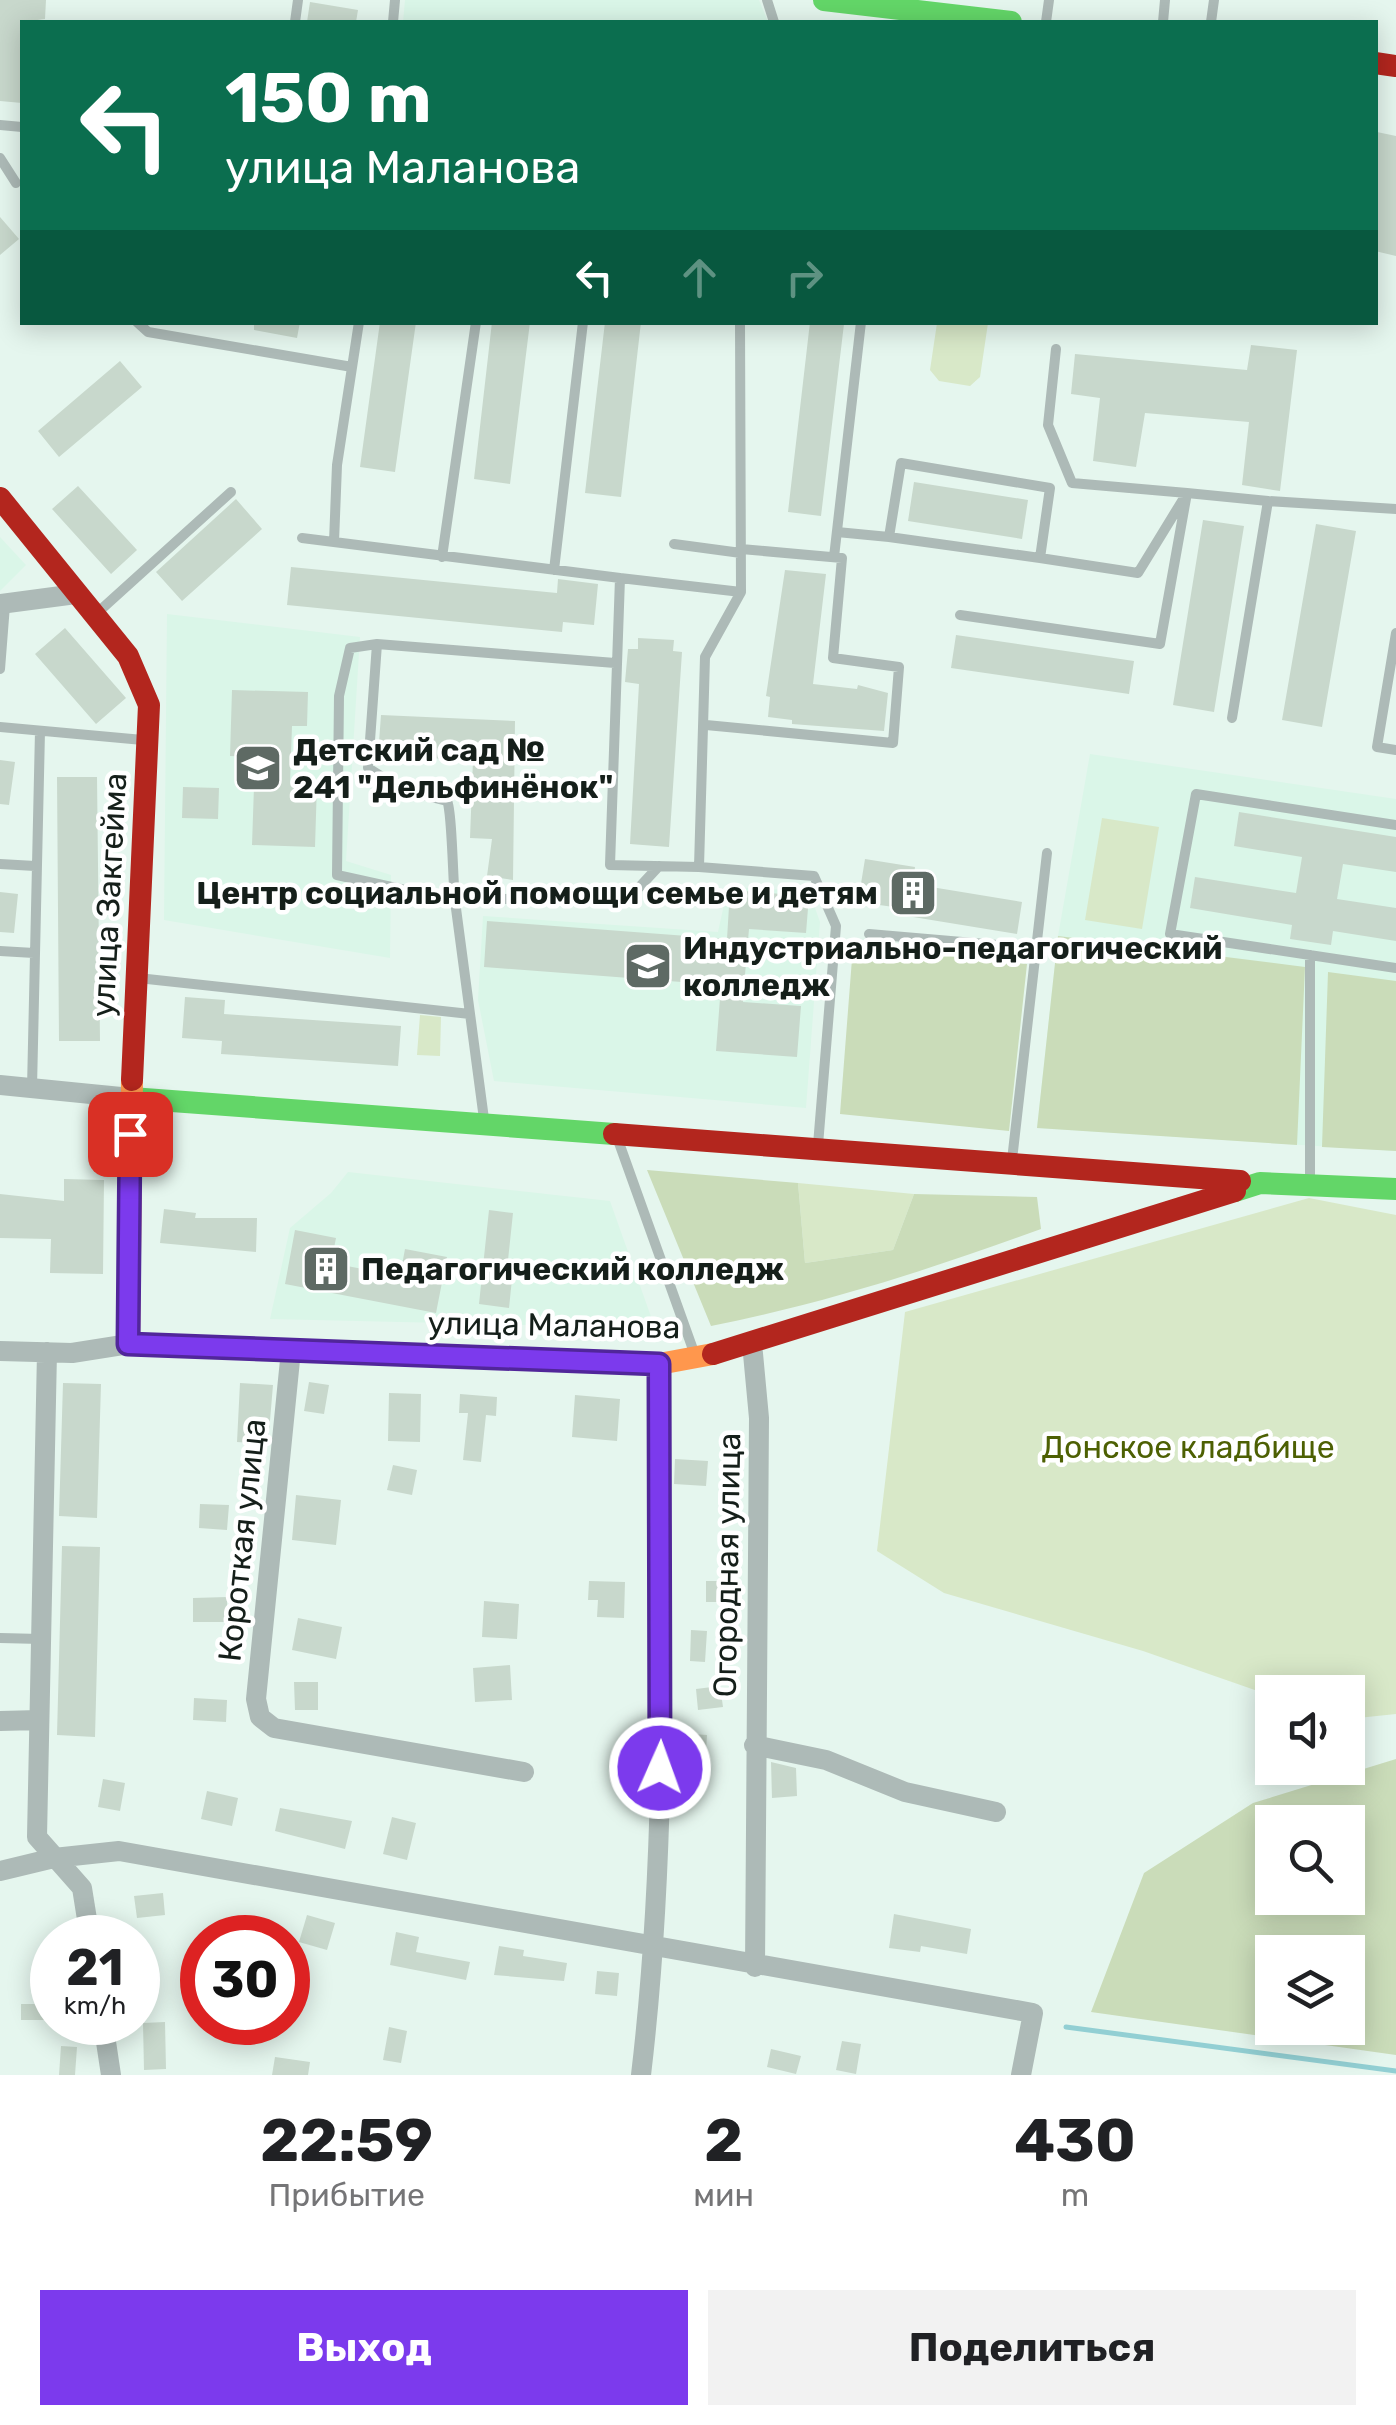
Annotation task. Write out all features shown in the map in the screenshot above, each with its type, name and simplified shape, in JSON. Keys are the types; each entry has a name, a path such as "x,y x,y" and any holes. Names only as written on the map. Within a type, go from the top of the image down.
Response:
{"street":[{"path":"834,1 994,20"},
{"name":"улица Закгейма","path":"0,498 128,656 149,705 131,1098 128,1344"},
{"path":"3,605 76,594"},
{"path":"0,1085 131,1098"},
{"name":"улица Маланова","path":"131,1098 1260,1183 1396,1189"},
{"name":"улица Маланова","path":"0,1351 47,1352 128,1344 659,1364 697,1360 1260,1183"},
{"name":"Огородная улица","path":"752,1343 759,1418 754,1967"},
{"name":"Короткая улица","path":"291,1350 256,1700 260,1716 274,1728 524,1772"},
{"path":"47,1352 38,1837 82,1888 86,1915"},
{"path":"641,2075 656,1950 662,1695 659,1364"},
{"path":"0,1721 39,1720"},
{"path":"754,1744 826,1760 905,1792 996,1812"},
{"path":"0,1871 54,1858 119,1851 656,1950 1033,2014 1021,2075"},
{"path":"106,2045 111,2075"}],"lane":[{"path":"0,158 20,184"},
{"path":"140,325 148,332 352,367"},
{"path":"334,542 337,465 359,325"},
{"path":"442,558 476,325"},
{"path":"554,570 583,325"},
{"path":"699,867 706,725 700,691 705,657 741,592 740,325"},
{"path":"834,557 861,325"},
{"path":"1056,349 1048,425 1072,483 1268,502 1396,509"},
{"path":"889,537 901,462 1050,488 1040,558"},
{"path":"95,615 231,492"},
{"path":"837,532 1138,573 1187,493"},
{"path":"960,615 1160,644 1187,493"},
{"path":"1232,718 1268,502"},
{"path":"302,538 741,592"},
{"path":"674,544 842,558 832,658 900,667 893,744 706,725"},
{"path":"620,578 610,865 814,876 836,926 818,1150"},
{"path":"0,668 3,605"},
{"path":"1396,633 1377,747 1396,750"},
{"path":"615,664 377,644 350,648 339,696 337,875 455,901 633,894 659,866"},
{"path":"377,644 368,768 403,790 440,798 452,808 448,838 484,1125"},
{"path":"0,727 150,741"},
{"path":"32,1088 40,731"},
{"path":"1396,826 1196,794 1170,934 1396,968"},
{"path":"1012,1164 1047,853"},
{"path":"0,864 36,866"},
{"path":"869,934 1034,948"},
{"path":"0,952 34,954"},
{"path":"1310,955 1310,1184"},
{"path":"137,978 470,1014"},
{"path":"616,1134 697,1360"},
{"path":"0,1638 41,1639"}],"shaded area":[{"path":"405,0 759,0 767,20 403,20"},
{"path":"0,537 26,565 0,591"},
{"name":"Детский сад № 241 \"Дельфинёнок\"","path":"167,614 360,637 346,861 391,875 390,958 164,920"},
{"path":"1090,754 1396,799 1396,1151 1037,1128 1058,936"},
{"name":"Индустриально-педагогический колледж","path":"728,887 809,891 820,922 806,1108 494,1081 478,1000 483,916 718,932"},
{"path":"1058,936 1305,967 1297,1145 1037,1128"},
{"path":"853,946 1027,964 1009,1131 840,1114"},
{"path":"1328,972 1396,981 1396,1151 1322,1147"},
{"path":"647,1170 798,1183 805,1263 893,1250 914,1194 1037,1197 1041,1229 878,1284 711,1326"},
{"path":"348,1172 610,1201 655,1328 270,1319 290,1228 331,1193"},
{"path":"1396,1759 1396,2055 1325,2045 1365,2045 1365,1935 1255,1935 1255,2035 1091,2012 1144,1873 1253,1803 1312,1785 1365,1785 1365,1769"}],"green space":[{"path":"937,325 988,325 980,377 970,386 939,381 930,370"},
{"path":"1102,818 1159,827 1142,929 1085,920"},
{"path":"420,1015 441,1017 440,1056 417,1055"},
{"path":"798,1183 914,1194 893,1250 805,1263"},
{"name":"Донское кладбище","path":"1309,1198 1396,1215 1396,1714 1365,1717 1365,1675 1255,1675 1255,1690 1143,1651 944,1593 877,1551 905,1312"}],"building":[{"path":"0,0 46,0 45,19 20,20 20,103 0,101"},
{"path":"310,2 358,10 356,20 307,20"},
{"path":"1378,132 1396,136 1396,256 1378,252"},
{"path":"0,217 19,239 0,255"},
{"path":"254,325 299,325 297,338 254,330"},
{"path":"380,325 416,325 395,472 360,467"},
{"path":"492,325 530,325 510,484 474,479"},
{"path":"605,325 641,325 621,497 585,493"},
{"path":"810,325 844,325 821,516 788,512"},
{"path":"1251,345 1297,350 1280,491 1242,485 1249,422 1145,413 1136,467 1093,461 1100,398 1071,394 1075,354 1247,370"},
{"path":"120,361 142,387 59,457 38,431"},
{"path":"914,482 1028,500 1022,539 908,521"},
{"path":"78,486 137,550 111,574 52,509"},
{"path":"236,499 262,529 182,601 156,572"},
{"path":"1203,520 1244,526 1214,712 1173,705"},
{"path":"1316,524 1356,531 1322,727 1282,720"},
{"path":"291,567 557,593 558,579 598,584 594,625 563,622 562,632 287,605"},
{"path":"785,570 826,574 813,684 857,689 858,685 888,693 884,731 792,724 792,720 768,717 770,697 766,696"},
{"path":"65,628 126,698 96,724 35,654"},
{"path":"956,635 1134,661 1129,694 951,668"},
{"path":"638,638 674,640 673,651 682,652 669,847 630,844 639,684 625,682 628,649 638,649"},
{"path":"232,690 308,692 307,726 292,726 290,783 317,783 315,847 252,845 255,757 230,756"},
{"path":"381,715 515,721 513,880 487,876 492,839 470,838 473,760 378,756"},
{"path":"0,760 15,762 9,805 0,804"},
{"path":"57,777 97,777 100,1041 59,1041"},
{"path":"183,787 219,788 218,819 182,818"},
{"path":"1239,812 1396,837 1396,872 1343,864 1337,899 1396,908 1396,941 1333,931 1331,945 1290,939 1292,925 1190,908 1195,877 1296,893 1302,857 1234,846"},
{"name":"Центр социальной помощи семье и детям","path":"865,859 915,867 913,884 1022,902 1017,934 907,916 908,909 858,902"},
{"path":"730,890 809,896 806,933 749,929 744,986 743,1002 801,1006 797,1057 716,1051 721,985 484,967 487,921 727,939"},
{"path":"0,892 18,894 14,933 0,932"},
{"path":"185,997 225,1000 224,1014 401,1026 398,1066 221,1054 222,1041 182,1038"},
{"path":"64,1179 104,1180 103,1274 50,1273 51,1239 0,1238 0,1194 64,1201"},
{"path":"164,1209 196,1213 195,1218 257,1218 256,1252 160,1243"},
{"path":"489,1210 513,1213 506,1279 512,1279 509,1308 479,1304"},
{"name":"Педагогический колледж","path":"295,1230 336,1238 331,1263 400,1276 405,1249 447,1257 436,1313 285,1284"},
{"path":"309,1382 329,1385 324,1414 304,1411"},
{"path":"63,1383 101,1384 97,1518 59,1516"},
{"path":"240,1383 273,1385 268,1444 237,1442"},
{"path":"389,1393 421,1394 420,1442 388,1441"},
{"path":"460,1394 497,1397 496,1416 486,1415 481,1462 463,1460 468,1413 459,1413"},
{"path":"575,1395 620,1399 617,1441 572,1437"},
{"path":"675,1459 708,1461 706,1486 674,1484"},
{"path":"393,1465 417,1470 412,1495 387,1490"},
{"path":"296,1495 341,1500 336,1545 292,1540"},
{"path":"200,1504 229,1505 227,1530 199,1528"},
{"path":"62,1546 100,1547 95,1737 57,1735"},
{"path":"589,1581 625,1582 624,1618 597,1617 598,1600 588,1600"},
{"path":"706,1581 732,1581 732,1602 706,1602"},
{"path":"227,1597 227,1622 193,1622 193,1598"},
{"path":"484,1601 519,1604 517,1639 482,1637"},
{"path":"298,1618 342,1627 336,1659 292,1650"},
{"path":"691,1630 707,1631 705,1662 690,1661"},
{"path":"510,1665 512,1700 475,1702 473,1668"},
{"path":"294,1682 318,1682 318,1710 295,1710"},
{"path":"720,1686 723,1707 698,1710 696,1689"},
{"path":"194,1698 227,1700 226,1722 193,1720"},
{"path":"676,1733 707,1735 705,1769 674,1767"},
{"path":"771,1762 796,1768 797,1796 772,1798"},
{"path":"103,1779 125,1783 120,1811 98,1807"},
{"path":"207,1791 238,1798 232,1826 201,1819"},
{"path":"280,1808 352,1821 345,1849 275,1831"},
{"path":"392,1817 416,1823 407,1860 383,1854"},
{"path":"163,1893 165,1915 137,1915 134,1896"},
{"path":"894,1914 971,1929 967,1954 921,1946 920,1952 889,1948"},
{"path":"310,1916 335,1923 327,1950 310,1945"},
{"path":"396,1932 419,1937 416,1952 470,1962 466,1980 390,1965"},
{"path":"499,1946 524,1950 523,1956 567,1963 564,1981 494,1975"},
{"path":"597,1971 619,1973 617,1996 595,1994"},
{"path":"21,2004 30,2004 30,2020 21,2020"},
{"path":"160,2022 165,2022 166,2069 144,2070 143,2045 160,2045"},
{"path":"389,2027 407,2031 401,2063 383,2060"},
{"path":"842,2041 861,2044 856,2074 836,2070"},
{"path":"61,2046 77,2047 75,2075 59,2075"},
{"path":"771,2049 801,2056 796,2074 767,2067"},
{"path":"275,2057 310,2062 308,2075 272,2075"}],"waterway":[{"path":"1066,2027 1396,2071"}],"traffic: fast":[{"path":"824,0 994,20"},
{"path":"131,1098 614,1134"},
{"path":"1235,1191 1260,1183 1396,1189"}],"traffic: slow":[{"path":"132,1080 129,1344 659,1364 713,1354"}],"traffic: jam":[{"path":"1378,63 1396,66"},
{"path":"0,498 128,656 149,705 132,1080"},
{"path":"614,1134 1240,1181"},
{"path":"713,1354 1235,1191"}],"place":[{"name":"Детский сад № 241 \"Дельфинёнок\"","path":"258,768"},
{"name":"Центр социальной помощи семье и детям","path":"913,893"},
{"name":"Индустриально-педагогический колледж","path":"648,966"},
{"name":"Педагогический колледж","path":"326,1269"}],"route":[{"path":"130,1134 128,1344 659,1364 660,1768"}]}
